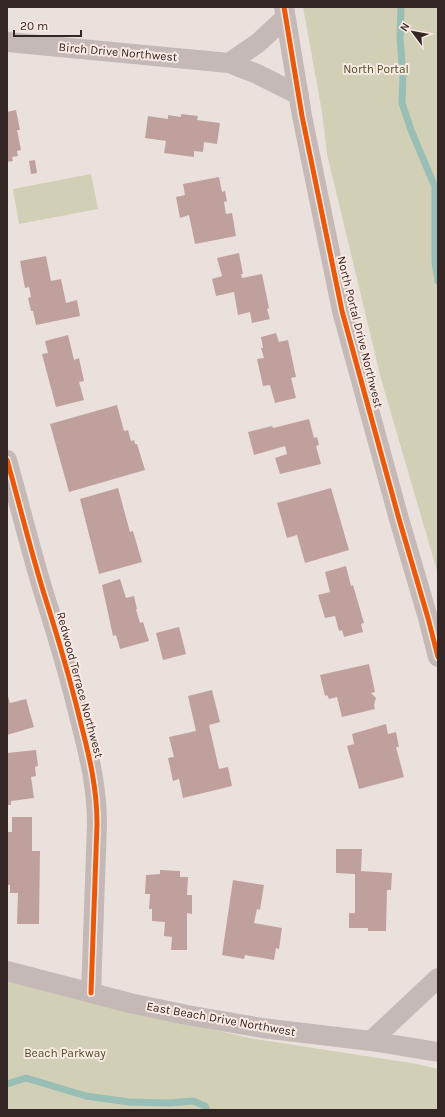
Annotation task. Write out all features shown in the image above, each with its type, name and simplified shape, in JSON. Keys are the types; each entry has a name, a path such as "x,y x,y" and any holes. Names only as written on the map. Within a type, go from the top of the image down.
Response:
{"street":[{"path":"229,62 258,43 284,12"},
{"name":"North Portal Drive Northwest","path":"284,12 342,311 438,657"},
{"name":"Birch Drive Northwest","path":"7,42 229,62 299,95"},
{"name":"Redwood Terrace Northwest","path":"7,460 38,573 62,650 90,756 93,775 97,819 91,993"},
{"name":"East Beach Drive Northwest","path":"7,971 150,1008 224,1022 291,1032 371,1041 438,1052"},
{"path":"371,1041 438,978"}],"green space":[{"name":"North Portal","path":"303,7 438,7 438,574 381,379 327,154 322,112"},
{"path":"91,174 98,209 19,224 13,189"},
{"name":"Beach Parkway","path":"7,980 249,1038 417,1064 438,1069 438,1110 7,1110"}],"building":[{"path":"16,110 20,130 17,130 21,150 17,151 18,156 12,157 13,161 7,162 7,112"},
{"path":"181,114 198,116 197,120 220,123 217,144 204,142 203,152 194,151 194,157 164,153 166,141 145,138 148,116 168,119 168,115 181,117"},
{"path":"35,160 37,173 31,174 29,161"},
{"path":"219,177 222,192 225,191 227,201 224,202 226,214 232,213 236,236 195,244 189,215 180,218 176,197 185,195 183,184"},
{"path":"239,253 243,274 241,274 242,278 262,274 269,308 267,309 270,319 252,323 250,312 238,315 234,292 216,296 212,279 222,276 217,258"},
{"path":"46,256 51,281 61,279 66,303 77,300 80,316 36,325 28,298 31,297 29,287 25,288 20,261"},
{"path":"276,333 279,342 288,340 296,377 291,378 296,398 275,403 270,385 263,386 257,359 264,358 261,348 263,348 261,337"},
{"path":"68,335 74,360 79,358 84,381 79,382 84,400 56,407 42,354 48,353 45,341"},
{"path":"117,405 124,431 128,430 131,441 134,440 135,444 137,444 145,470 69,492 50,424"},
{"path":"309,419 314,438 317,437 319,445 316,446 321,464 280,474 275,458 287,454 285,446 254,455 248,432 272,426 273,428"},
{"path":"118,488 130,532 133,531 142,562 99,574 80,499"},
{"path":"331,488 349,550 305,563 297,535 287,538 277,503"},
{"path":"346,566 351,586 353,585 364,623 361,624 363,632 344,637 342,630 339,631 335,616 325,618 318,595 330,592 325,572"},
{"path":"120,579 126,598 134,596 140,623 143,622 149,641 120,649 116,635 113,636 102,585"},
{"path":"179,627 186,654 163,660 156,633"},
{"path":"369,664 375,692 371,693 376,698 374,705 375,709 342,717 337,697 329,699 327,695 325,696 320,675"},
{"path":"212,690 220,722 209,725 219,769 228,767 232,786 183,798 179,779 173,781 168,758 174,757 169,737 196,731 188,696"},
{"path":"7,693 10,703 26,699 34,727 7,735"},
{"path":"386,724 388,734 396,732 399,747 396,747 404,777 359,789 347,746 354,744 352,734"},
{"path":"36,750 38,766 35,767 36,776 31,777 34,798 11,801 11,805 7,805 7,753"},
{"path":"12,817 32,817 32,851 40,851 39,924 17,924 18,893 10,893 10,885 7,885 7,832 12,832"},
{"path":"336,849 362,849 361,871 392,873 391,890 387,890 386,931 368,931 368,928 349,928 349,913 355,913 355,874 336,873"},
{"path":"160,870 180,871 180,877 188,877 187,895 192,895 192,914 187,913 187,950 171,950 172,937 164,936 165,922 152,921 152,909 149,909 150,894 145,894 146,875 160,874"},
{"path":"233,880 264,885 260,910 257,909 254,923 282,928 279,949 276,948 274,960 245,955 244,959 222,955"}],"waterway":[{"path":"401,7 400,38 403,75 402,103 411,130 435,187 435,262 438,281"},
{"path":"7,1084 26,1078 86,1096 129,1102 169,1103 193,1101 205,1106 207,1110"}],"cycle path":[{"path":"284,7 302,116 342,311 438,657"},
{"path":"7,460 72,689 92,771 96,797 97,824 91,993"}]}
